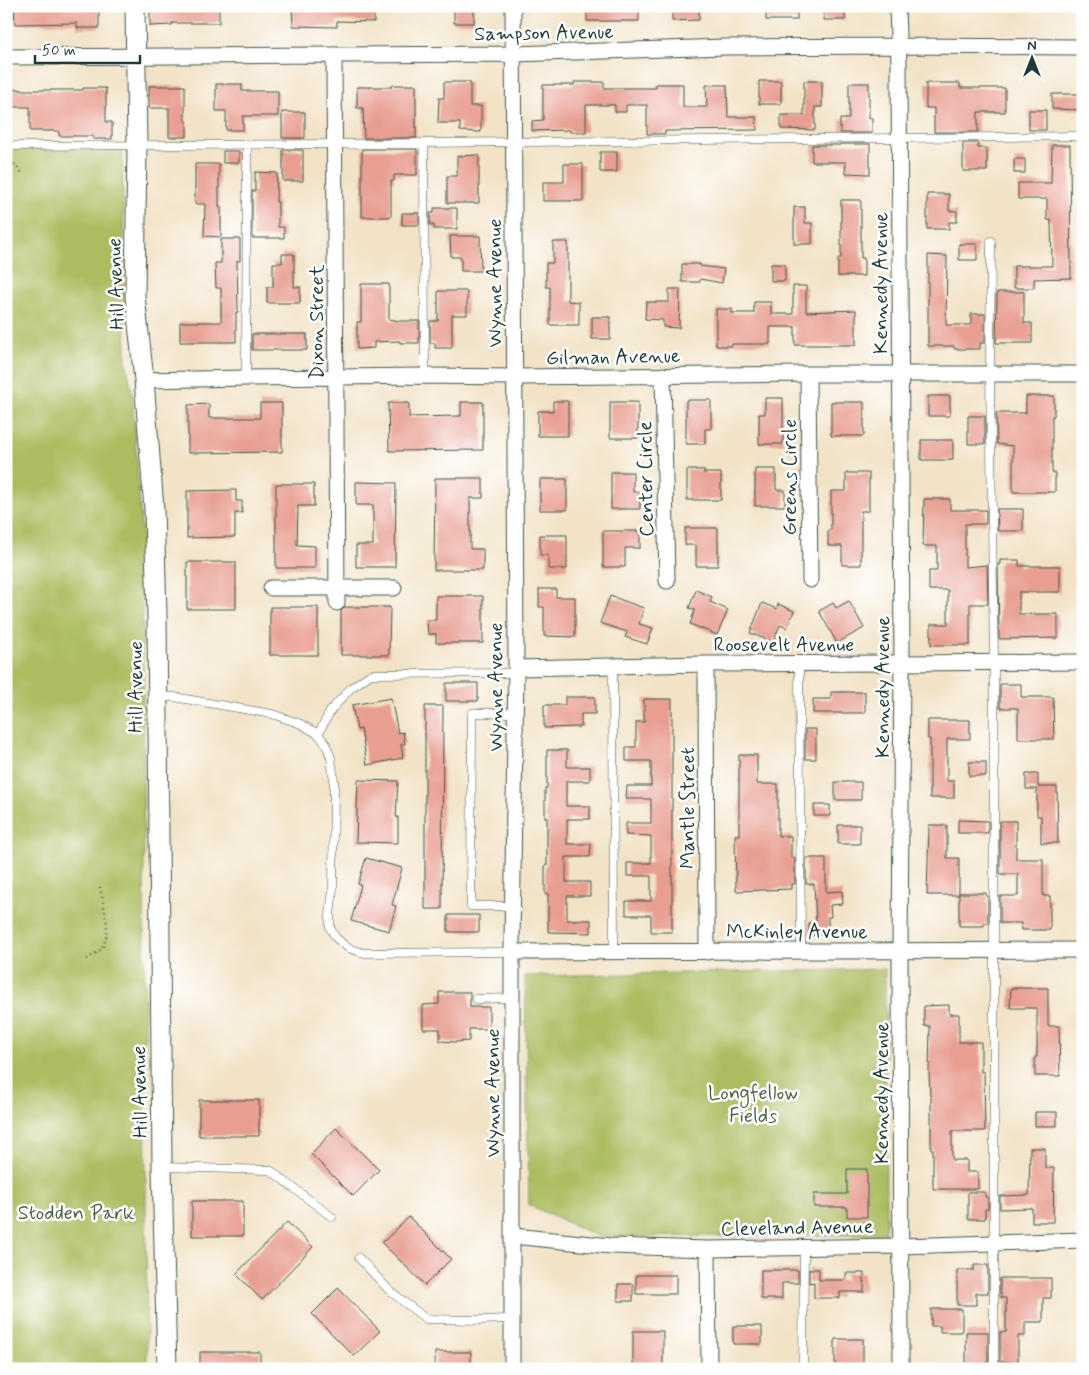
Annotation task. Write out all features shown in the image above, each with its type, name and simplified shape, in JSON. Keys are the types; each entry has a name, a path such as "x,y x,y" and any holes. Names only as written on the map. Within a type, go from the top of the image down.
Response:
{"street":[{"name":"Hill Avenue","path":"134,6 137,145 135,296 144,380 154,509 157,615 162,1167 167,1369"},
{"name":"Wynne Avenue","path":"512,1369 512,906 516,671 513,6"},
{"name":"Kennedy Avenue","path":"898,6 902,664 900,951 901,1369"},
{"name":"Sampson Avenue","path":"6,57 514,54 725,47 1083,47"},
{"name":"Dixon Street","path":"334,55 337,596"},
{"name":"Greens Circle","path":"808,374 810,580"},
{"name":"Gilman Avenue","path":"144,380 425,376 1083,374"},
{"name":"Center Circle","path":"663,375 667,581"},
{"path":"271,588 337,596 394,588"},
{"name":"Roosevelt Avenue","path":"516,671 706,664 1083,662"},
{"name":"Mantle Street","path":"706,664 707,952"},
{"name":"McKinley Avenue","path":"512,952 1083,950"},
{"name":"Cleveland Avenue","path":"512,1236 611,1246 708,1249 901,1246 1083,1240"},
{"path":"708,1249 709,1369"}],"lane":[{"path":"6,146 1083,136"},
{"path":"424,143 425,376"},
{"path":"246,378 247,144"},
{"path":"991,241 990,374 994,663 994,1369"},
{"path":"799,664 801,951"},
{"path":"613,666 614,952"},
{"path":"318,734 331,710 351,688 371,674 516,671"},
{"path":"157,697 174,697 272,714 302,724 318,734 326,744 331,758 334,782 333,890 330,928 336,938 348,948 364,953 512,952"},
{"path":"512,906 471,906 472,713 515,713"},
{"path":"476,999 512,998"},
{"path":"162,1167 270,1170 332,1217"},
{"path":"803,1369 804,1248"},
{"path":"359,1258 390,1291 426,1319 478,1320 512,1318"}],"path":[{"path":"6,158 23,174"},
{"path":"87,959 100,950 105,941 107,931 100,887"}],"green space":[{"name":"Stodden Park","path":"122,147 126,360 132,393 142,537 147,1369 6,1369 6,148"},
{"name":"Longfellow Fields","path":"885,969 886,1235 599,1237 529,1205 525,976"}],"building":[{"path":"14,6 99,6 99,28 77,28 77,23 15,24"},
{"path":"150,6 219,6 219,23 172,23 172,25 150,26"},
{"path":"292,6 374,6 374,22 337,21 337,27 293,26"},
{"path":"454,6 474,6 474,23 454,23"},
{"path":"587,6 639,6 639,21 587,21"},
{"path":"672,6 699,6 699,20 672,21"},
{"path":"766,6 797,6 797,20 766,20"},
{"path":"824,6 845,6 845,20 824,20"},
{"path":"759,81 781,81 781,104 759,104"},
{"path":"804,81 822,81 822,107 815,107 815,130 781,129 781,115 804,115"},
{"path":"444,82 470,82 470,106 481,106 481,132 460,131 460,123 438,123 439,98 444,98"},
{"path":"574,82 604,82 604,88 656,88 656,84 683,84 683,107 707,107 706,85 727,85 728,117 756,117 757,130 665,131 665,134 647,134 647,105 626,105 626,112 615,112 615,105 586,105 586,132 570,132 570,130 532,131 532,121 543,120 543,85 574,85"},
{"path":"849,83 869,83 869,118 872,118 872,133 840,133 840,119 849,119"},
{"path":"926,83 960,83 960,88 1005,88 1005,112 978,112 978,132 934,132 934,108 926,108"},
{"path":"216,84 242,84 242,91 278,91 278,116 243,116 243,130 226,130 226,111 216,111"},
{"path":"392,85 416,85 416,138 364,138 363,108 357,108 357,87 392,87"},
{"path":"149,86 185,86 187,137 169,137 169,108 149,108"},
{"path":"83,88 106,88 106,122 112,122 112,139 93,139 93,136 59,136 59,131 30,131 30,107 6,107 6,89 83,90"},
{"path":"1052,94 1083,94 1083,110 1052,109"},
{"path":"1029,110 1046,110 1046,130 1029,130"},
{"path":"282,112 305,112 305,138 282,138"},
{"path":"963,143 978,143 978,148 987,148 987,171 963,171"},
{"path":"870,144 870,174 845,173 846,162 812,162 812,145"},
{"path":"1052,145 1070,145 1071,278 1034,279 1034,288 1014,288 1014,266 1052,266 1051,220 1047,220 1047,199 1018,199 1018,183 1051,183"},
{"path":"362,149 417,149 417,175 394,175 394,181 391,181 391,217 362,217"},
{"path":"283,150 303,150 303,181 283,181"},
{"path":"223,151 239,151 239,163 223,163"},
{"path":"600,152 617,152 617,172 600,172"},
{"path":"479,155 479,203 447,203 447,176 457,176 457,156"},
{"path":"1014,159 1025,159 1025,173 1014,173"},
{"path":"195,164 219,164 221,237 204,236 205,204 195,204"},
{"path":"564,164 583,164 583,201 543,201 543,182 564,182"},
{"path":"255,172 277,173 276,202 278,202 278,227 284,227 284,238 252,238 252,191 255,191"},
{"path":"927,194 949,194 949,211 957,211 957,222 949,222 949,229 927,229"},
{"path":"841,200 861,200 861,258 864,258 864,276 838,276 838,258 841,258"},
{"path":"794,207 805,207 805,223 812,223 812,244 794,244"},
{"path":"434,208 457,208 457,229 434,229 434,225 430,225 430,213 434,213"},
{"path":"402,213 419,213 419,225 402,225"},
{"path":"450,236 480,236 481,271 461,271 461,257 451,257"},
{"path":"221,239 240,239 240,261 237,261 238,312 236,312 236,342 180,342 180,322 221,322 221,288 216,288 215,263 221,263"},
{"path":"553,242 568,242 568,301 579,302 579,325 550,325 550,287 546,287 546,263 553,263"},
{"path":"959,244 977,244 977,260 959,260"},
{"path":"282,254 294,254 294,287 300,287 300,303 267,303 267,287 273,287 273,263 282,263"},
{"path":"928,255 947,256 946,325 971,325 971,314 985,314 985,343 980,343 980,349 928,346"},
{"path":"682,264 700,264 700,266 724,269 722,283 700,279 700,282 682,282"},
{"path":"771,264 785,264 785,281 771,281"},
{"path":"361,284 389,284 389,319 419,321 419,343 400,343 400,341 374,342 374,348 357,349 357,322 361,322"},
{"path":"793,286 806,286 806,312 856,310 856,345 795,345 795,327 770,327 770,344 716,346 716,309 732,309 732,313 754,313 754,302 771,302 771,314 793,314"},
{"path":"669,289 680,289 679,328 663,327 663,320 645,319 646,302 669,302"},
{"path":"438,291 467,291 467,315 452,315 452,348 435,348 435,343 430,343 430,321 438,321"},
{"path":"997,292 1024,292 1024,323 1032,323 1032,343 996,343"},
{"path":"592,317 610,317 610,339 592,339"},
{"path":"252,334 307,334 307,350 252,350"},
{"path":"928,396 950,396 950,416 928,416"},
{"path":"1026,396 1054,396 1052,473 1055,473 1055,492 1013,492 1013,446 997,444 996,413 1026,413"},
{"path":"765,398 783,398 783,444 759,444 759,414 765,414"},
{"path":"686,400 711,400 711,429 705,429 705,444 686,444"},
{"path":"553,401 568,401 568,436 538,436 538,411 553,411"},
{"path":"461,402 483,402 483,450 389,451 388,403 409,403 409,417 461,416"},
{"path":"610,402 638,402 638,438 610,438"},
{"path":"831,402 864,402 864,436 831,436"},
{"path":"260,403 282,403 282,452 188,453 188,405 209,404 209,418 260,418"},
{"path":"968,416 985,416 985,444 968,444"},
{"path":"921,440 953,440 953,460 921,460"},
{"path":"755,469 776,469 776,490 785,490 785,506 755,506"},
{"path":"687,470 721,473 721,500 687,500"},
{"path":"611,472 633,472 633,492 640,492 640,509 611,509"},
{"path":"846,473 869,473 869,511 861,511 861,565 842,565 842,546 828,546 828,530 831,530 831,491 846,491"},
{"path":"435,478 483,478 483,498 470,498 470,549 483,549 483,570 434,570"},
{"path":"540,479 567,479 567,510 540,510"},
{"path":"356,482 396,483 395,567 356,567 356,545 373,545 373,505 356,505"},
{"path":"276,484 314,484 314,506 298,506 297,545 315,546 315,568 276,568"},
{"path":"236,490 236,501 242,501 242,513 235,513 235,537 187,538 187,491"},
{"path":"924,499 950,499 950,510 986,510 986,524 965,524 965,567 987,565 988,604 970,604 970,645 931,645 931,624 948,624 948,590 929,590 929,571 937,571 937,546 923,546"},
{"path":"997,509 1023,509 1023,531 998,531"},
{"path":"685,528 718,528 718,566 696,566 696,545 685,545"},
{"path":"603,531 640,531 640,548 625,548 625,567 603,567"},
{"path":"540,535 567,535 567,569 548,569 548,555 540,555"},
{"path":"1000,560 1019,560 1019,566 1060,566 1060,592 1019,592 1019,614 1058,614 1058,638 999,639 998,564 1000,564"},
{"path":"187,562 236,562 236,609 187,609"},
{"path":"539,589 556,589 556,597 575,597 575,637 544,636 544,607 539,607"},
{"path":"696,590 712,597 710,602 728,610 717,635 690,624 695,610 689,608"},
{"path":"436,596 483,596 483,643 436,643 436,634 428,634 427,620 436,620"},
{"path":"610,596 644,608 639,624 653,628 647,644 625,637 627,632 600,623"},
{"path":"849,601 864,628 837,643 819,611 833,603 836,608"},
{"path":"762,603 777,609 778,604 794,611 787,628 780,625 773,642 750,633"},
{"path":"270,607 318,607 318,655 270,655"},
{"path":"345,607 390,607 389,655 341,655 341,611"},
{"path":"446,683 478,683 478,701 446,701"},
{"path":"1000,684 1021,684 1021,697 1053,697 1054,739 1018,739 1018,708 1000,708"},
{"path":"831,692 865,692 865,713 813,713 813,699 831,699"},
{"path":"565,697 595,697 595,714 581,714 581,727 544,728 544,705 565,705"},
{"path":"391,698 398,733 403,732 405,744 401,744 403,758 367,765 361,729 357,730 352,705"},
{"path":"644,699 672,699 672,932 651,932 651,915 626,915 626,901 651,901 651,876 627,876 627,863 651,863 651,836 626,835 626,823 651,823 651,799 626,799 627,786 651,786 651,761 626,761 626,747 636,747 636,722 644,722"},
{"path":"425,706 443,706 442,909 425,909"},
{"path":"928,720 970,720 970,739 947,739 947,781 954,781 954,798 930,798 930,739 928,739"},
{"path":"805,729 816,729 816,759 805,759"},
{"path":"547,750 567,750 567,767 590,767 590,781 566,781 566,806 590,806 590,819 567,819 567,844 591,844 590,857 566,857 566,882 590,882 590,896 567,896 567,920 591,920 591,933 548,932 548,894 545,894 545,865 547,865 545,788 547,788"},
{"path":"739,755 757,755 757,784 778,784 778,836 791,836 791,858 795,858 795,884 791,884 791,889 736,891 735,835 739,835"},
{"path":"969,762 986,762 986,776 969,776"},
{"path":"1026,774 1038,774 1038,787 1057,787 1058,843 1041,843 1041,816 1037,816 1037,789 1026,789"},
{"path":"358,780 398,781 396,817 398,817 398,843 356,842"},
{"path":"835,782 861,782 861,800 835,800"},
{"path":"814,805 830,805 830,816 814,816"},
{"path":"958,820 988,821 988,833 958,833"},
{"path":"1000,821 1016,821 1016,859 1043,859 1043,896 1050,896 1050,930 1021,930 1021,923 1000,923 1000,896 1018,896 1018,874 1000,874"},
{"path":"838,825 860,825 860,844 838,844"},
{"path":"929,825 947,825 947,858 959,858 959,895 927,895"},
{"path":"366,858 402,868 392,905 396,906 389,931 351,921 361,885 358,884"},
{"path":"806,858 826,858 826,892 842,891 843,904 830,905 831,917 828,917 828,935 809,935 809,922 816,922 814,884 806,884"},
{"path":"959,893 986,893 986,896 988,896 988,923 984,923 984,926 959,926"},
{"path":"448,915 479,915 479,932 448,932"},
{"path":"1011,988 1048,988 1048,1026 1059,1026 1060,1076 1035,1076 1037,1008 1010,1008"},
{"path":"439,992 470,992 470,1007 489,1007 489,1029 469,1029 469,1041 455,1042 440,1041 440,1029 423,1029 423,1005 439,1004"},
{"path":"949,1005 949,1014 959,1014 959,1042 981,1042 981,1072 984,1072 985,1131 952,1131 952,1160 967,1160 967,1172 978,1172 978,1189 933,1189 929,1072 930,1026 924,1026 924,1006"},
{"path":"199,1100 259,1100 259,1136 199,1136"},
{"path":"1035,1112 1057,1112 1057,1126 1035,1126"},
{"path":"336,1128 379,1170 353,1196 311,1154"},
{"path":"1030,1148 1045,1148 1045,1168 1054,1168 1053,1222 1032,1222 1032,1208 1000,1209 1000,1196 1029,1195"},
{"path":"847,1169 867,1169 867,1217 847,1217 847,1207 814,1207 814,1194 847,1194"},
{"path":"968,1192 985,1192 985,1197 988,1197 988,1209 985,1209 985,1219 968,1219"},
{"path":"192,1201 243,1201 243,1236 192,1236"},
{"path":"409,1217 451,1259 425,1285 382,1243"},
{"path":"287,1222 313,1247 262,1300 236,1274"},
{"path":"974,1265 988,1265 988,1293 976,1293 976,1305 957,1305 957,1270 974,1270"},
{"path":"809,1269 819,1269 819,1280 846,1280 846,1273 864,1273 864,1292 840,1292 840,1298 814,1298 814,1282 809,1283"},
{"path":"761,1270 798,1270 798,1283 782,1283 782,1299 761,1299"},
{"path":"636,1275 676,1275 676,1294 636,1294"},
{"path":"1000,1278 1051,1278 1051,1298 1043,1298 1043,1322 1025,1322 1025,1336 1018,1336 1018,1362 1000,1362 1000,1332 1006,1332 1006,1298 1001,1298"},
{"path":"618,1284 633,1284 633,1301 618,1301"},
{"path":"338,1288 380,1331 354,1356 312,1314"},
{"path":"931,1309 962,1309 962,1332 940,1332 940,1326 931,1326"},
{"path":"733,1326 762,1326 762,1344 733,1344"},
{"path":"633,1331 663,1331 663,1369 633,1369"},
{"path":"966,1332 988,1332 987,1369 966,1369"},
{"path":"835,1339 863,1339 863,1369 835,1369"},
{"path":"200,1352 260,1352 260,1369 200,1369"},
{"path":"435,1352 471,1352 471,1369 435,1369"}]}
